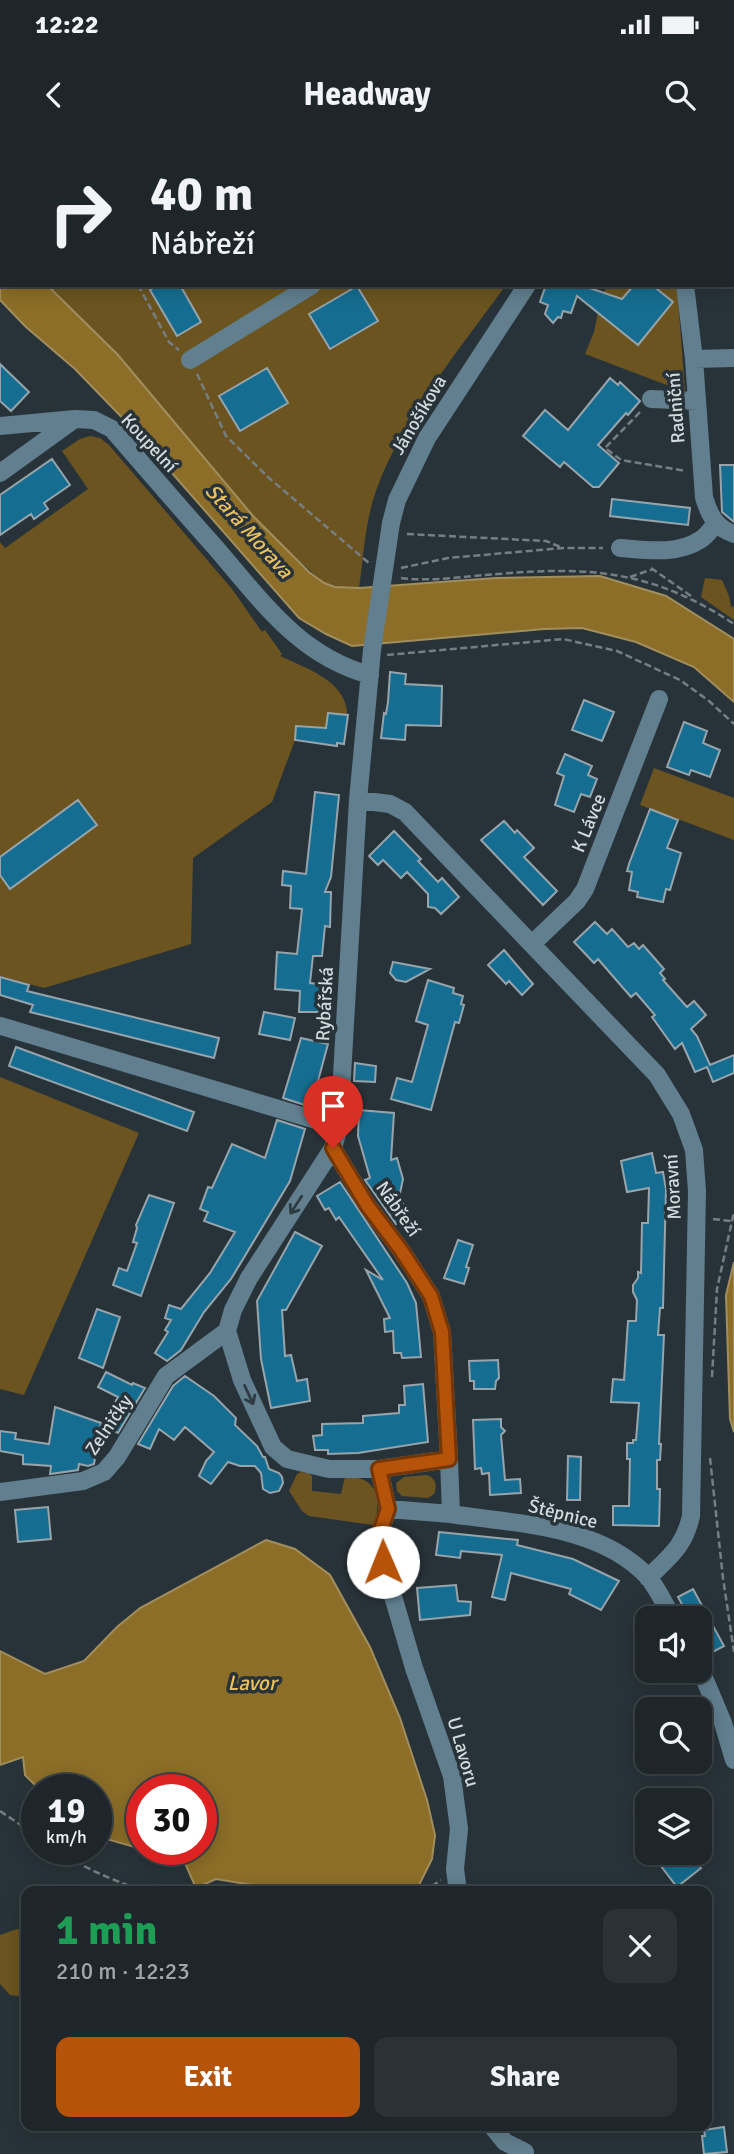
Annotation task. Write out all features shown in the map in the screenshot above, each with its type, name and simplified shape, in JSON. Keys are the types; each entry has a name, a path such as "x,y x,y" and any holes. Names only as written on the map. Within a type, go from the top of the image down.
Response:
{"street":[{"path":"190,360 309,287"},
{"name":"Jánošíkova","path":"372,653 381,581 397,500 415,459 526,287"},
{"name":"Radniční","path":"685,287 694,359 704,497 716,524"},
{"path":"694,359 734,358"},
{"path":"652,399 697,401"},
{"path":"0,473 75,419"},
{"name":"Koupelní","path":"0,426 75,419 94,420 112,429 285,628 332,662 370,675"},
{"path":"627,548 664,550 687,547 701,540 716,524 734,534"},
{"name":"Rybářská","path":"227,1331 233,1310 248,1278 333,1148 339,1126 358,800 372,653"},
{"name":"K Lávce","path":"532,944 577,901 585,889 659,699"},
{"name":"Moravní","path":"358,800 390,804 405,812 657,1074 681,1114 694,1150 696,1203 691,1516 687,1535 681,1545 648,1578"},
{"path":"1,1026 339,1126"},
{"name":"Nábřeží","path":"333,1148 367,1205 431,1296 442,1332 451,1514"},
{"path":"227,1331 243,1381 273,1447 287,1460 328,1469 379,1469 449,1459"},
{"name":"Zelničky","path":"0,1492 83,1481 104,1472 117,1457 166,1377 227,1331"},
{"path":"379,1469 388,1509 451,1514"},
{"name":"U Lavoru","path":"388,1509 380,1532 382,1555 414,1668 452,1776 459,1829 455,1870 457,1886"},
{"name":"Štěpnice","path":"451,1514 542,1528 585,1538 629,1562 648,1578 665,1606"},
{"path":"706,1683 723,1723 734,1760"},
{"path":"496,2131 505,2142 526,2152"}],"path":[{"path":"139,287 170,342 190,360 226,436 269,478 370,564"},
{"path":"652,399 605,448 621,460 689,472"},
{"path":"396,536 426,534 546,541 563,548"},
{"path":"398,569 448,558 563,548 627,548 652,569 734,625"},
{"path":"401,578 433,580 528,571 586,570 630,577 696,600"},
{"path":"372,653 563,639 617,650 680,680 734,724"},
{"path":"712,1385 717,1289 734,1212"},
{"path":"714,1219 731,1222"},
{"path":"710,1458 734,1652"},
{"path":"0,1811 21,1825"},
{"path":"82,1865 130,1886"}],"shaded area":[{"path":"49,287 505,287 435,383 388,461 370,512 359,588 335,587 324,583 286,549 253,516 118,355"},
{"path":"607,287 677,287 685,392 585,354 594,332 601,297"},
{"path":"90,436 100,438 109,445 232,589 262,632 265,630 282,654 280,656 311,670 339,691 347,716 345,729 297,726 295,740 272,802 193,858 191,944 44,988 0,976 0,542 5,548 88,489 62,451"},
{"path":"705,578 722,580 731,607 734,606 734,620 701,597"},
{"path":"654,768 734,798 734,840 640,805"},
{"path":"0,1077 139,1133 24,1395 0,1389"},
{"path":"301,1472 312,1476 312,1491 341,1494 345,1477 356,1477 371,1485 377,1498 373,1525 309,1516 302,1511 289,1491 297,1474"},
{"path":"426,1475 434,1480 436,1485 434,1494 428,1498 402,1496 397,1491 396,1483 404,1477"},
{"path":"21,1930 21,1996 10,1995 0,1984 0,1935"}],"water":[{"name":"Stará Morava","path":"0,287 49,287 118,355 253,516 309,572 324,583 335,587 359,588 496,578 600,576 666,596 734,639 734,702 694,667 636,642 582,628 352,646 326,634 299,618 136,432 75,369 26,327 0,300"},
{"path":"734,1262 734,1432 730,1419 726,1295"},
{"name":"Lavor","path":"266,1540 295,1549 330,1575 370,1647 400,1718 427,1800 435,1835 432,1859 419,1885 252,1886 216,1879 195,1886 186,1865 217,1865 217,1774 126,1774 126,1844 112,1841 112,1774 25,1774 23,1757 0,1765 0,1651 45,1674 84,1661 140,1608"}],"building":[{"path":"155,287 181,287 201,322 177,336 150,290"},
{"path":"358,287 378,321 330,349 309,314"},
{"path":"545,287 587,287 622,299 632,287 654,287 673,302 638,345 577,296 571,313 563,311 561,318 558,317 553,323 545,314 548,305 540,302"},
{"path":"0,364 29,392 11,411 0,401"},
{"path":"267,368 288,403 240,431 219,396"},
{"path":"610,378 618,385 620,382 640,401 598,445 619,463 599,487 593,487 564,462 560,467 523,436 545,410 568,430"},
{"path":"52,459 70,485 44,503 48,509 34,519 31,514 0,535 0,495"},
{"path":"720,465 734,465 734,522 722,512"},
{"path":"612,499 690,508 688,525 610,516"},
{"path":"390,672 406,674 405,684 442,686 441,726 406,725 405,740 381,738"},
{"path":"584,700 614,712 602,741 572,730"},
{"path":"328,713 348,715 344,744 337,743 337,746 295,740 296,726 326,728"},
{"path":"684,722 707,731 703,743 720,750 710,777 691,770 689,775 667,767"},
{"path":"565,754 592,766 588,775 597,779 590,797 581,794 574,812 555,805 564,776 557,773"},
{"path":"315,792 339,795 331,877 325,892 331,892 330,927 325,926 322,956 313,956 310,983 328,985 328,1012 299,1012 300,991 275,989 277,952 297,954 302,909 290,908 291,886 282,885 283,871 306,874"},
{"path":"78,800 97,825 10,889 0,875 0,857"},
{"path":"650,809 678,820 667,848 681,853 670,890 666,889 663,902 637,897 638,892 629,890 632,872 627,871"},
{"path":"504,821 534,848 524,857 557,891 543,905 481,840"},
{"path":"394,831 421,859 418,861 438,882 442,878 459,897 441,914 435,908 428,907 428,894 407,872 401,878 383,860 378,865 369,856"},
{"path":"595,922 607,934 612,929 628,947 634,943 639,949 643,945 664,969 660,973 665,979 663,980 687,1007 694,1001 706,1015 691,1029 710,1065 734,1055 734,1073 713,1082 707,1067 695,1072 682,1043 675,1049 652,1017 655,1015 636,993 631,997 598,959 594,963 574,942"},
{"path":"504,950 533,984 522,995 509,981 506,984 488,965"},
{"path":"393,962 430,969 406,982 396,980 390,973"},
{"path":"0,977 29,985 27,991 219,1038 214,1058 30,1012 33,1005 0,995"},
{"path":"428,980 454,988 453,993 463,996 461,1004 464,1005 459,1023 455,1022 431,1110 391,1099 397,1078 412,1082 428,1025 416,1021"},
{"path":"264,1012 295,1018 290,1040 259,1034"},
{"path":"301,1038 328,1044 311,1107 283,1098"},
{"path":"16,1047 194,1112 187,1131 9,1066"},
{"path":"355,1063 376,1066 375,1082 354,1081"},
{"path":"359,1110 394,1113 391,1160 397,1158 403,1179 399,1198 410,1213 396,1224 365,1180 370,1178 358,1136"},
{"path":"277,1120 305,1129 290,1181 231,1279 204,1312 181,1350 167,1361 155,1353 168,1332 165,1330 171,1320 165,1318 169,1305 181,1309 210,1273 235,1232 204,1221 208,1212 200,1209 208,1187 212,1188 232,1144 265,1158"},
{"path":"652,1153 656,1173 663,1172 666,1189 663,1308 660,1308 658,1335 664,1335 661,1444 660,1460 657,1460 657,1489 660,1489 659,1526 613,1525 613,1506 629,1506 630,1459 627,1459 627,1443 636,1440 639,1403 611,1402 613,1379 624,1380 628,1321 636,1321 637,1300 633,1285 638,1278 638,1272 641,1273 642,1223 648,1223 649,1188 627,1192 621,1161"},
{"path":"340,1182 407,1283 416,1303 421,1357 402,1358 401,1353 394,1353 393,1331 385,1332 384,1319 390,1318 366,1270 383,1280 339,1217 336,1220 329,1208 325,1210 317,1196"},
{"path":"149,1195 174,1203 141,1296 113,1285 119,1268 127,1271 137,1243 133,1242 136,1225"},
{"path":"295,1232 322,1246 286,1310 282,1310 285,1356 291,1355 297,1381 307,1379 310,1401 271,1408 261,1359 257,1301"},
{"path":"458,1240 473,1245 464,1284 444,1278"},
{"path":"97,1309 120,1317 103,1368 79,1358"},
{"path":"498,1360 499,1378 495,1389 474,1389 474,1381 470,1381 469,1361"},
{"path":"106,1372 132,1385 133,1383 145,1388 118,1433 103,1425 118,1397 98,1387"},
{"path":"185,1376 214,1396 236,1418 235,1425 257,1446 269,1469 282,1477 283,1483 279,1491 270,1493 263,1489 261,1473 255,1466 240,1466 228,1462 211,1484 199,1476 214,1452 185,1427 174,1440 159,1429 150,1449 138,1444 173,1386"},
{"path":"423,1384 428,1442 358,1453 328,1454 328,1450 315,1450 313,1436 322,1435 322,1424 363,1423 363,1416 399,1413 399,1405 405,1405 404,1386"},
{"path":"55,1407 101,1423 94,1464 79,1464 78,1470 50,1474 51,1466 23,1464 23,1455 0,1451 0,1431 16,1433 15,1439 49,1444"},
{"path":"501,1419 501,1427 505,1431 501,1435 505,1480 520,1479 521,1493 490,1495 489,1473 482,1474 481,1468 475,1469 473,1420"},
{"path":"568,1456 581,1457 580,1500 567,1500"},
{"path":"48,1507 51,1539 18,1542 15,1510"},
{"path":"439,1532 518,1540 517,1545 573,1559 619,1581 601,1610 569,1594 571,1589 511,1573 505,1600 492,1597 502,1555 461,1551 460,1558 436,1555"},
{"path":"456,1585 458,1601 471,1602 470,1615 420,1620 417,1588"},
{"path":"693,1589 702,1606 683,1606 678,1597"},
{"path":"712,1624 724,1646 712,1652"},
{"path":"660,1865 699,1865 701,1868 678,1886"},
{"path":"724,2127 727,2152 704,2154 702,2136 705,2136 704,2131 712,2131"}],"route":[{"path":"333,1148 367,1205 431,1296 442,1332 449,1459 379,1469 388,1509 380,1532 383,1562"}]}
